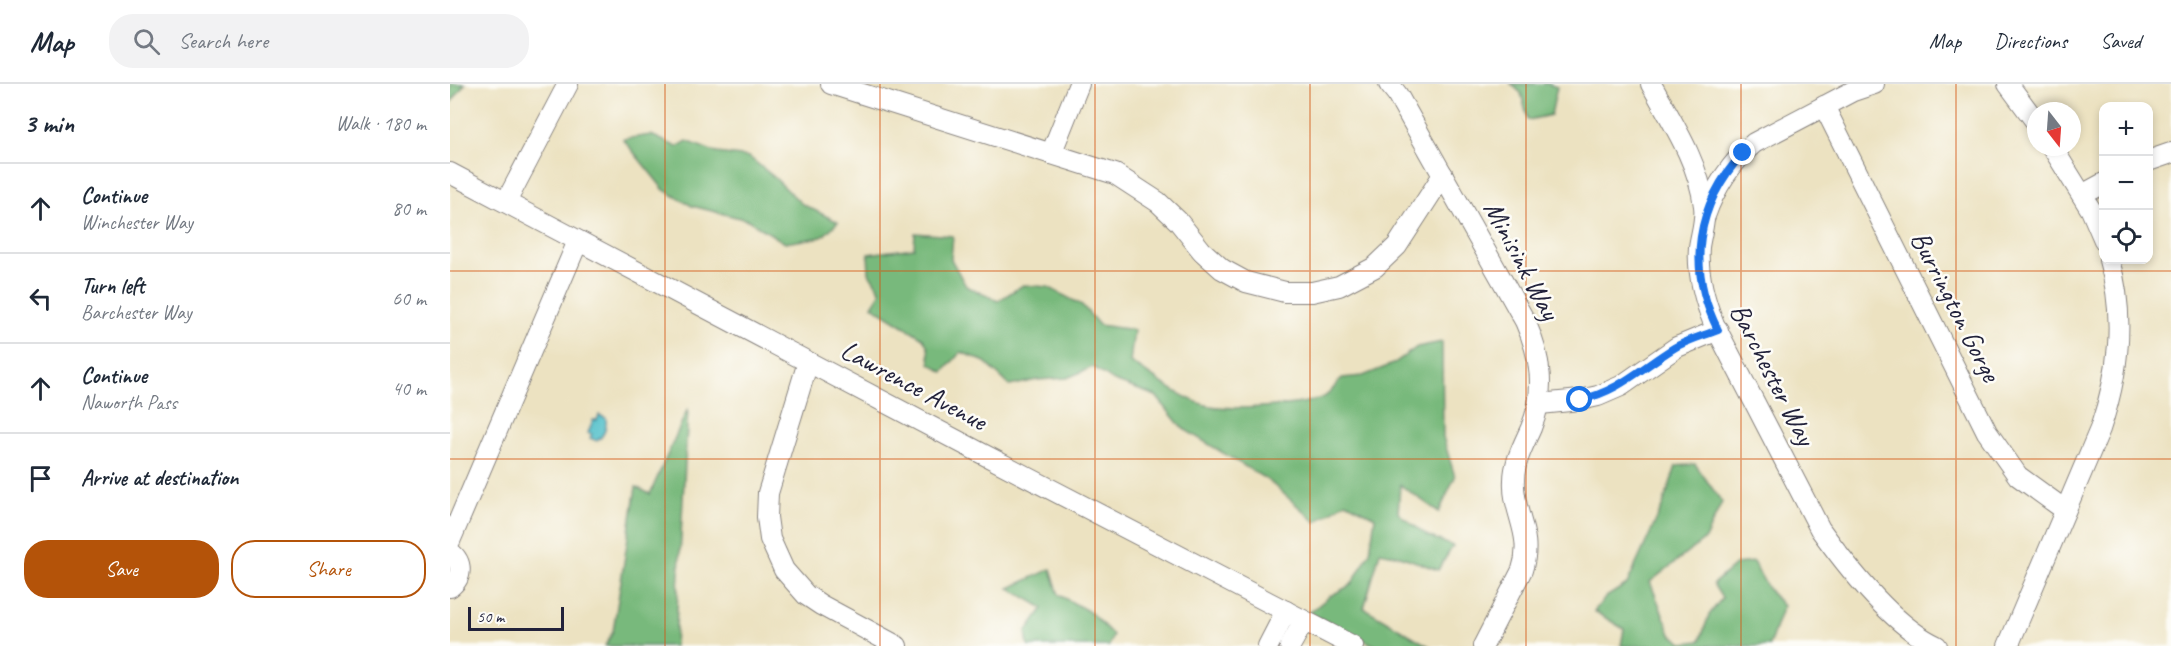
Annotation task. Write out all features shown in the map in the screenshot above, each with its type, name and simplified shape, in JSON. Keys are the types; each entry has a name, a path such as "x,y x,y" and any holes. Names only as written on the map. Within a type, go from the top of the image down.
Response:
{"street":[{"path":"506,202 568,84"},
{"path":"831,84 1115,174 1158,202 1202,251 1222,269 1252,284 1285,292 1312,292 1339,286 1375,267 1397,246 1443,175"},
{"path":"1051,154 1079,84"},
{"name":"Minisink Way","path":"1389,84 1443,175 1533,338 1540,372 1540,404 1515,468 1513,481 1527,545 1526,559 1483,646"},
{"name":"Barchester Way","path":"1651,84 1683,142 1704,203 1705,216 1699,249 1701,280 1708,310 1718,330 1827,537 1839,555 1868,589 1902,622 1936,646"},
{"path":"1705,216 1723,177 1743,153 1755,143 1853,91 1874,84"},
{"path":"2008,84 2027,110"},
{"name":"Burrington Gorge","path":"1824,106 1987,432 2018,476 2065,510"},
{"path":"2153,159 2171,153"},
{"path":"2058,156 2082,195 2099,231"},
{"name":"Lawrence Avenue","path":"450,173 1353,646"},
{"path":"2082,195 2099,185"},
{"path":"450,541 578,241"},
{"path":"2008,646 2100,429 2115,375 2119,318 2110,264"},
{"path":"1540,404 1598,396 1621,386 1677,347 1718,330"},
{"path":"808,362 768,493 767,517 770,539 784,570 806,595 897,646"},
{"path":"450,552 456,558 460,569 457,581 450,586"},
{"path":"1268,646 1295,616"},
{"path":"1290,646 1295,616"}],"green space":[{"path":"450,84 465,84 450,104"},
{"path":"1511,84 1548,84 1557,87 1551,115 1528,120 1521,93"},
{"path":"651,135 677,147 687,141 717,153 749,157 802,204 838,222 822,237 785,243 748,220 692,206 664,190 623,139"},
{"path":"915,233 953,236 951,259 966,286 998,301 1023,285 1048,287 1082,305 1099,325 1134,330 1130,362 1183,396 1202,404 1227,408 1262,407 1311,401 1325,397 1342,378 1363,376 1393,364 1417,347 1442,342 1443,437 1455,477 1439,512 1400,485 1398,513 1428,536 1453,546 1438,570 1400,556 1380,552 1364,608 1429,646 1376,646 1309,613 1330,596 1351,585 1370,552 1375,517 1346,502 1316,522 1269,481 1182,428 1156,396 1114,381 1093,367 1067,378 1037,380 1010,386 985,362 961,352 943,372 930,363 928,347 923,338 872,306 881,292 869,273 868,254 914,248"},
{"path":"688,408 675,646 605,646 613,631 636,487 650,494"},
{"path":"1695,464 1722,502 1705,539 1650,582 1671,634 1683,643 1700,641 1709,615 1722,598 1713,584 1736,564 1753,562 1769,590 1783,606 1769,646 1621,646 1624,629 1594,611 1606,597 1627,584 1663,505 1676,466"},
{"path":"1051,569 1059,595 1090,612 1113,635 1109,646 1028,646 1026,632 1043,608 1009,588"}],"water":[{"path":"599,415 606,418 606,425 604,433 597,441 590,438 592,434 588,433 593,420 597,420"}],"route":[{"path":"1580,400 1598,396 1621,386 1648,365 1677,347 1718,330 1708,310 1701,280 1699,264 1701,234 1709,204 1716,190 1723,177 1743,153"}]}
